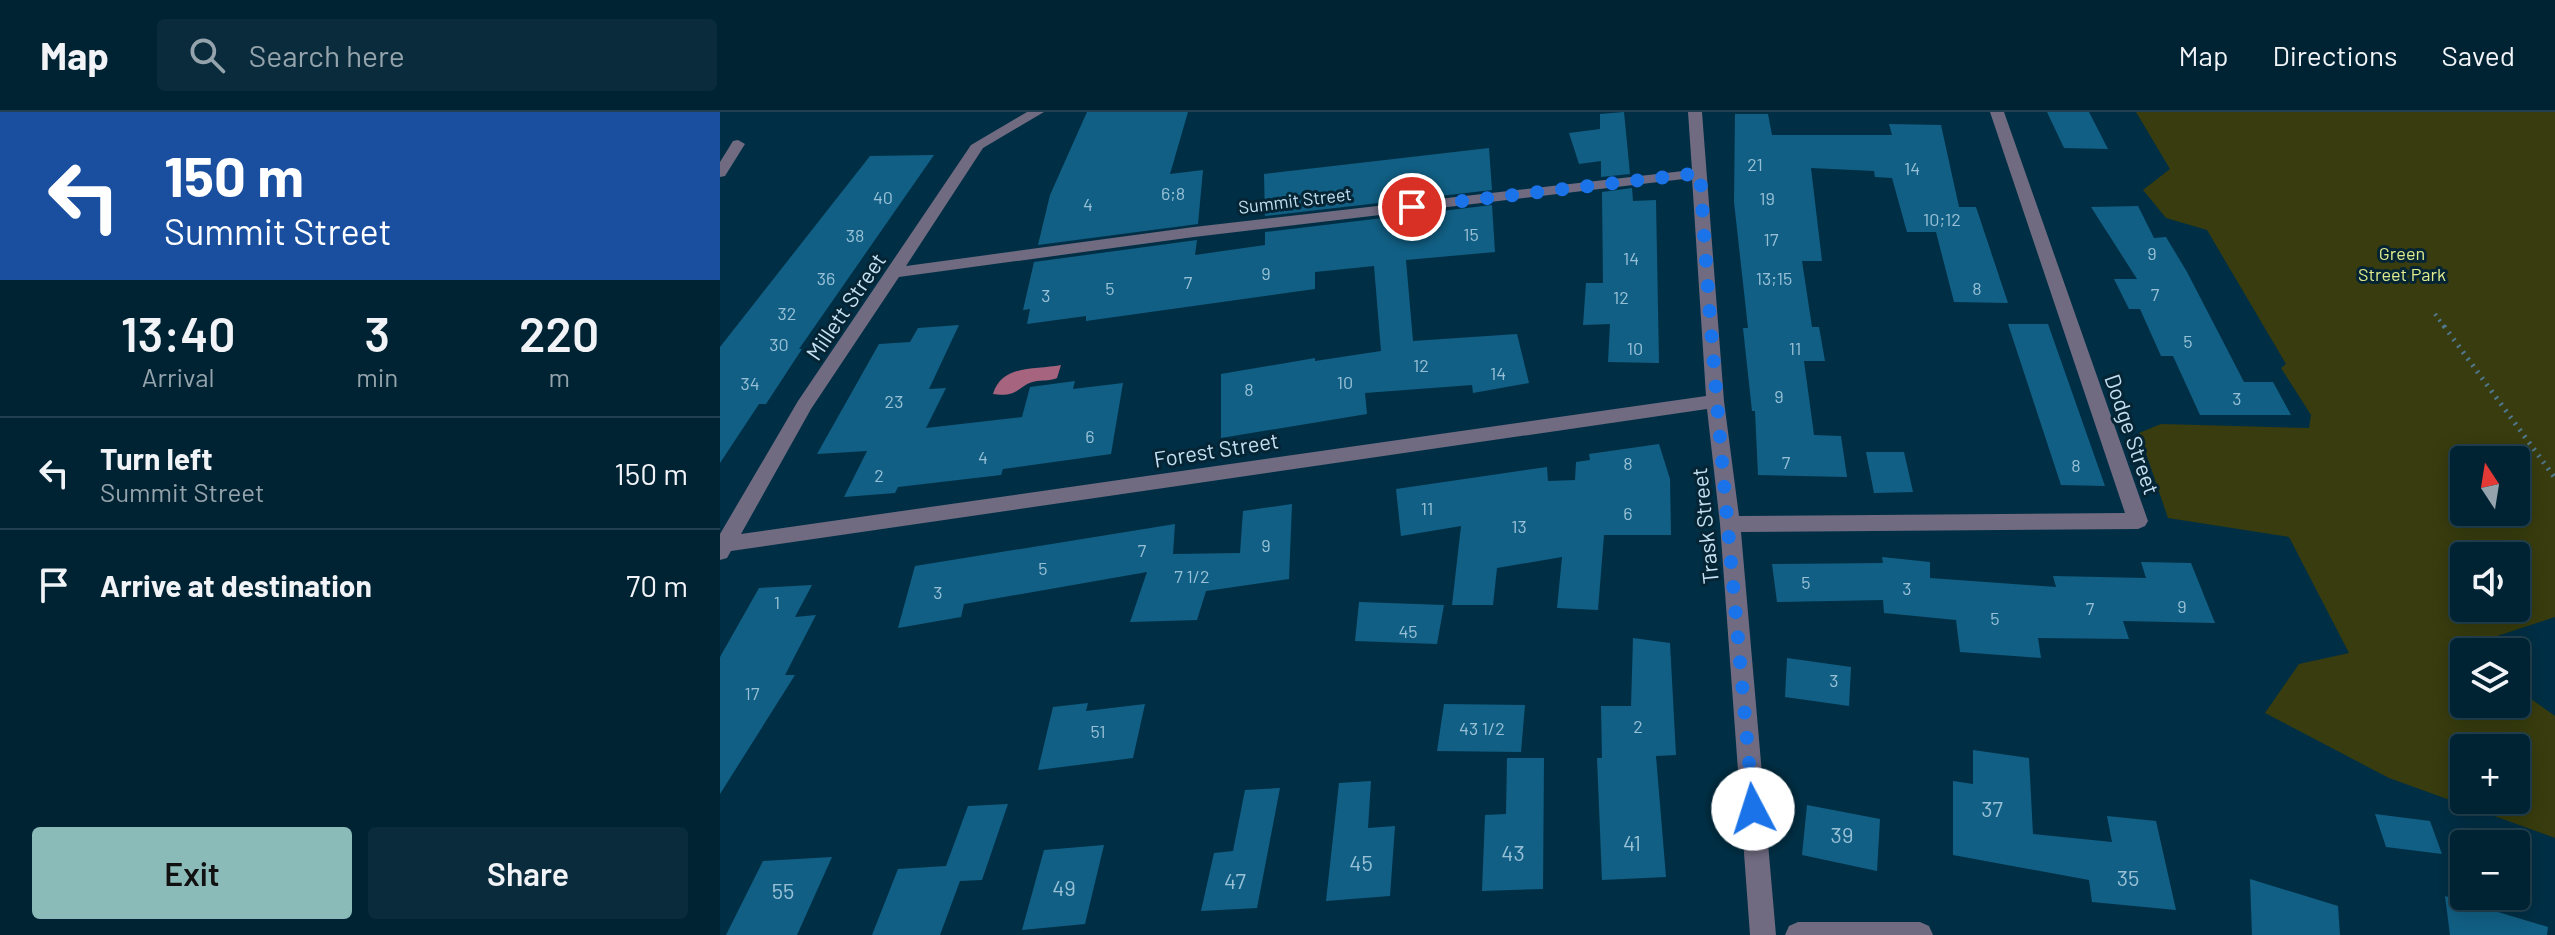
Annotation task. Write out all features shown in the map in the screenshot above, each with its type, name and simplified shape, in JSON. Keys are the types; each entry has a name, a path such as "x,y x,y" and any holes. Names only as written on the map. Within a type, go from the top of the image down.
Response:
{"street":[{"name":"Millett Street","path":"722,548 804,406 978,145 1037,112"},
{"name":"Trask Street","path":"1695,112 1715,401 1730,524 1763,935"},
{"name":"Dodge Street","path":"1730,524 2138,521 1997,112"},
{"path":"720,147 738,144 720,173"},
{"name":"Summit Street","path":"895,272 1194,232 1700,173"},
{"name":"Forest Street","path":"722,548 1715,401"},
{"path":"1798,935 1920,935"}],"path":[{"path":"2435,314 2555,478"}],"green space":[{"name":"Green Street Park","path":"2136,112 2555,112 2555,617 2491,638 2450,638 2450,718 2530,718 2530,698 2555,716 2555,838 2489,814 2530,814 2530,734 2450,734 2450,800 2389,778 2265,713 2299,664 2349,653 2289,537 2168,518 2139,433 2161,424 2309,428 2311,415 2281,368 2286,364 2207,230 2166,218 2143,190 2170,169"}],"shaded area":[{"path":"1061,365 1057,378 1031,383 1009,394 993,394 997,384 1012,373"}],"building":[{"path":"1087,112 1188,112 1170,174 1203,170 1198,224 1038,245 1050,195"},
{"path":"1624,112 1630,174 1601,177 1601,161 1579,164 1569,133 1600,129 1600,114"},
{"path":"2047,112 2089,112 2108,149 2064,148"},
{"path":"1735,114 1768,114 1772,135 1892,135 1889,124 1941,125 1959,207 1976,207 2008,303 1954,302 1936,232 1907,232 1892,178 1875,177 1874,171 1811,168 1822,261 1802,261 1812,327 1819,327 1825,361 1804,361 1814,435 1841,436 1847,477 1758,475 1755,411 1752,411 1743,328 1748,328 1734,202"},
{"path":"1489,148 1492,190 1265,216 1264,174"},
{"path":"934,155 799,349 802,349 766,404 759,404 720,463 720,347 870,156"},
{"path":"1632,188 1633,201 1656,200 1659,363 1608,362 1610,324 1583,325 1586,283 1603,283 1602,192"},
{"path":"1492,205 1495,252 1406,260 1413,341 1517,334 1529,383 1473,393 1472,385 1365,393 1367,414 1221,438 1221,374 1315,358 1315,361 1381,351 1374,266 1315,272 1315,289 1086,321 1086,316 1027,324 1030,309 1023,310 1034,262 1197,240 1195,255 1265,245 1265,232"},
{"path":"2138,206 2154,238 2166,237 2244,382 2273,382 2291,415 2200,415 2173,356 2161,356 2140,309 2129,309 2114,279 2137,279 2091,207"},
{"path":"2008,324 2048,324 2105,486 2061,485"},
{"path":"959,325 929,389 946,388 926,428 1022,417 1030,387 1075,381 1073,389 1123,383 1111,454 1003,469 1001,475 898,487 895,493 844,497 867,451 817,454 879,344 910,342 918,328"},
{"path":"1659,444 1670,479 1671,535 1604,535 1598,610 1557,608 1562,557 1497,568 1493,605 1452,605 1461,526 1401,536 1396,489 1547,467 1548,481 1575,480 1576,462 1590,460 1589,454"},
{"path":"1866,452 1904,452 1913,492 1874,493"},
{"path":"1292,504 1289,579 1206,591 1197,620 1130,622 1147,572 964,604 961,617 898,628 915,566 1175,524 1173,554 1240,553 1243,511"},
{"path":"1882,557 1930,562 1930,578 2056,587 2053,576 2146,578 2141,562 2191,563 2215,623 2123,621 2129,639 2038,638 2041,658 1960,652 1956,620 1884,613 1883,600 1777,602 1772,564 1883,563"},
{"path":"812,585 795,617 816,615 785,675 795,675 720,794 720,657 759,588"},
{"path":"1359,602 1444,605 1437,644 1355,641"},
{"path":"1633,638 1670,643 1676,755 1656,756 1666,877 1602,880 1597,758 1602,758 1601,706 1631,706"},
{"path":"1787,658 1851,667 1849,706 1785,697"},
{"path":"1088,703 1086,711 1145,704 1133,758 1038,770 1053,707"},
{"path":"1444,704 1525,705 1521,752 1437,751"},
{"path":"1973,750 2029,758 2033,834 2112,842 2107,816 2156,821 2176,910 2092,902 2089,880 1953,855 1953,781 1973,784"},
{"path":"1507,758 1544,758 1543,889 1482,891 1485,815 1506,814"},
{"path":"1371,781 1368,828 1395,826 1390,896 1326,901 1339,783"},
{"path":"1280,788 1257,908 1201,911 1214,853 1233,851 1245,790"},
{"path":"1008,804 982,880 960,881 940,935 872,935 898,869 946,866 968,806"},
{"path":"1807,805 1880,819 1877,871 1802,855"},
{"path":"2375,814 2430,821 2442,854 2386,847"},
{"path":"1104,845 1085,924 1022,930 1044,850"},
{"path":"832,857 797,935 726,935 763,861"},
{"path":"2250,879 2338,906 2340,935 2252,935"},
{"path":"2445,896 2450,898 2450,910 2492,910 2548,927 2547,935 2450,935"}],"route":[{"path":"1412,207 1700,173 1715,401 1730,524 1753,809"}]}
